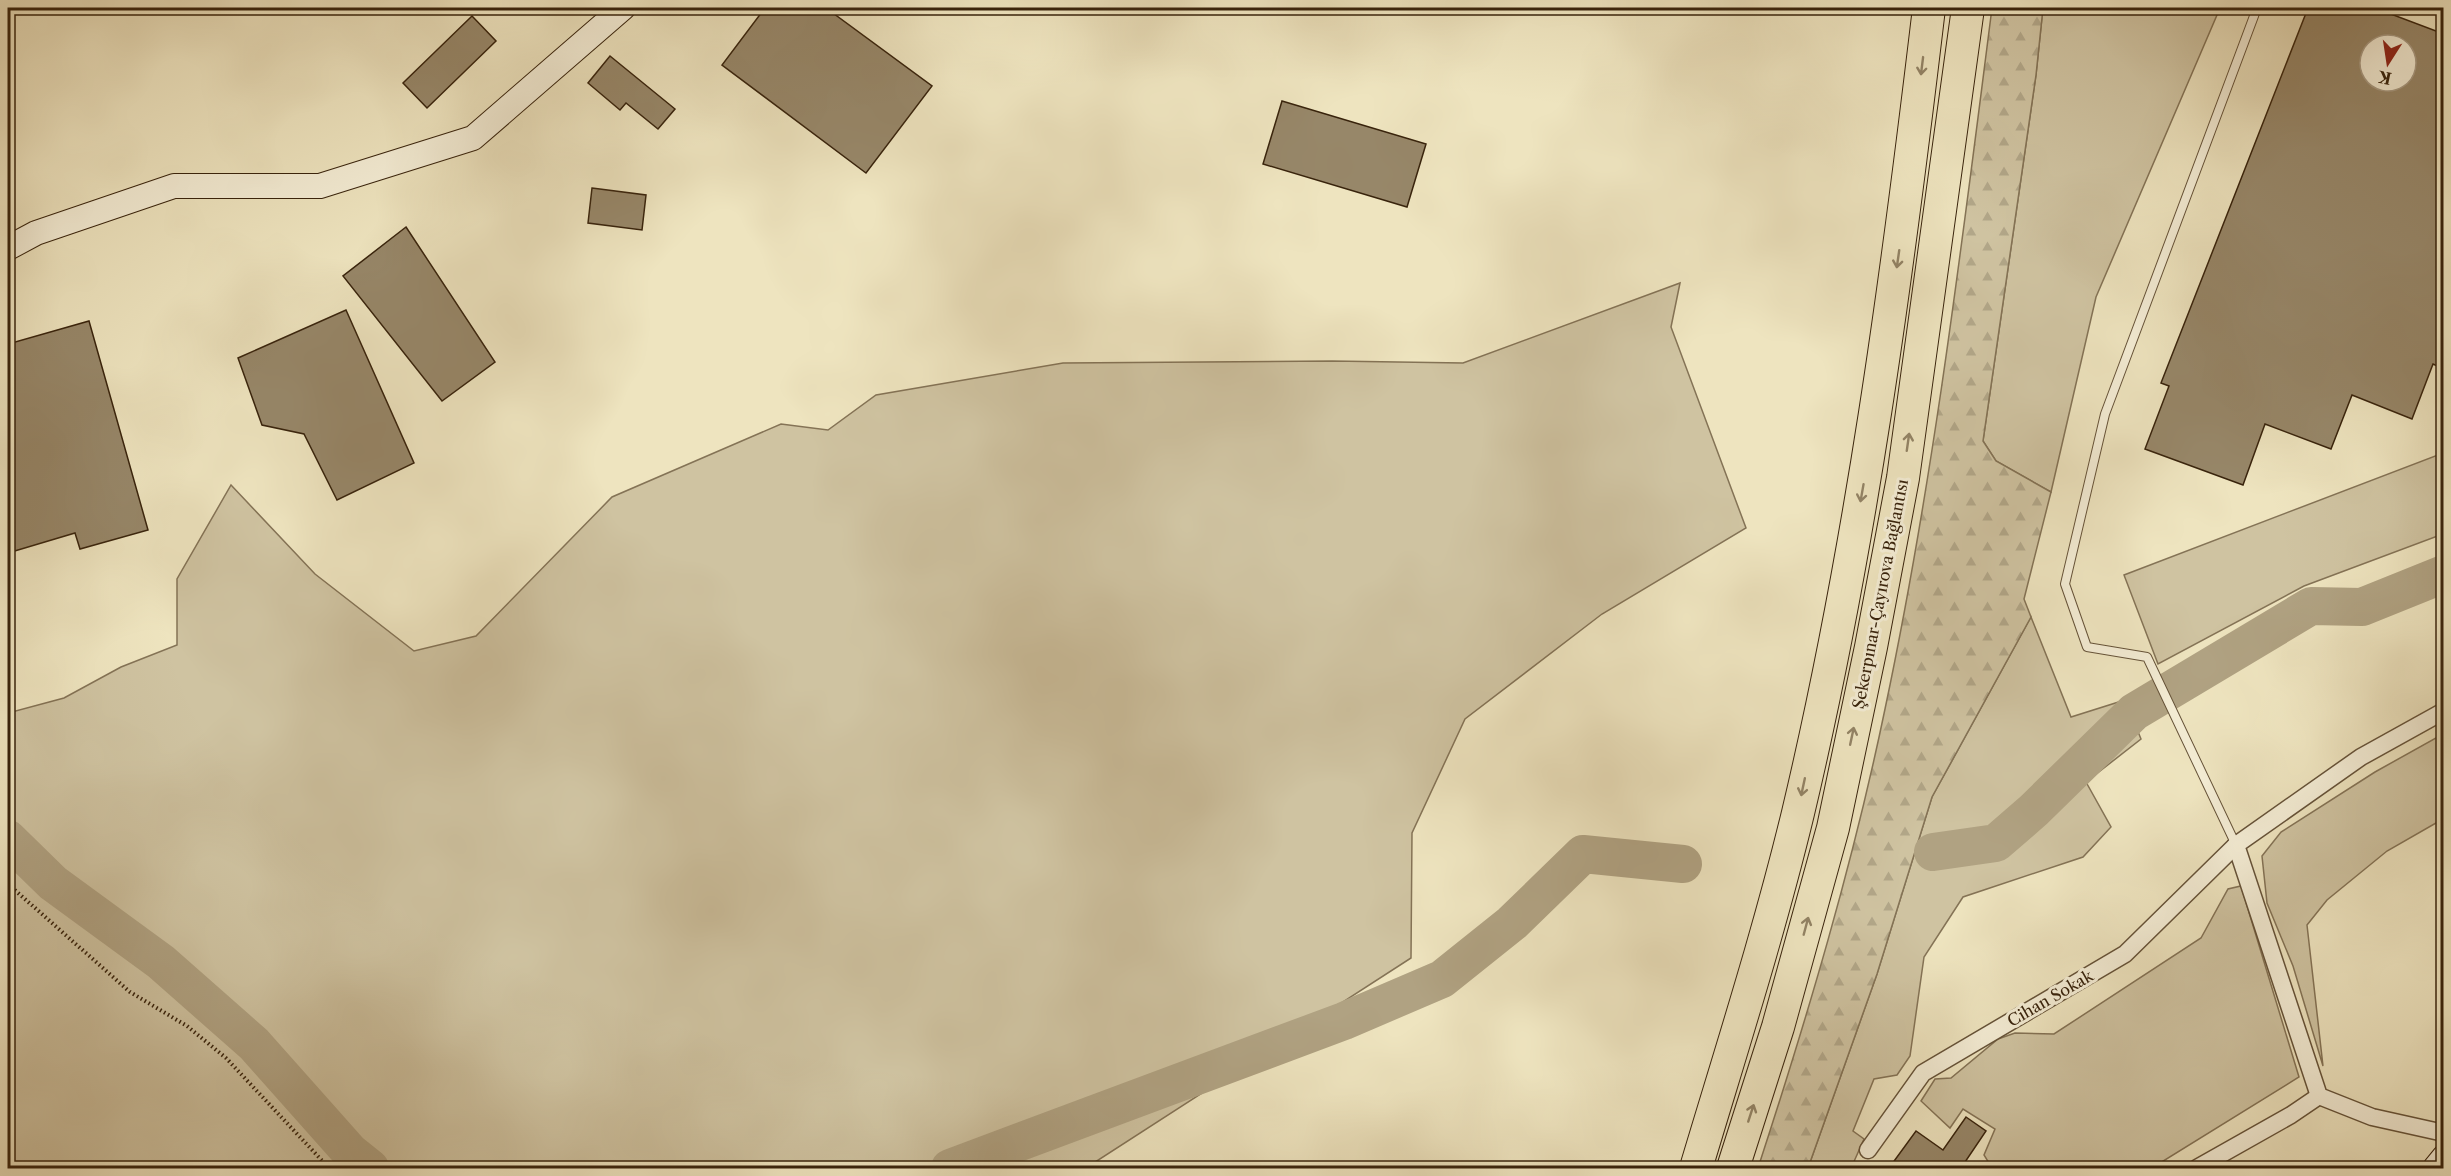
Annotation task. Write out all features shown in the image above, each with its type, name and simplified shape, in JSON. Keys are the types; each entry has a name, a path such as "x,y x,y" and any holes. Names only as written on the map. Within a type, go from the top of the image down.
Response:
{"highway":[{"path":"1696,1168 1743,1011 1797,815 1827,683 1879,394 1929,8"},
{"name":"Şekerpınar-Çayırova Bağlantısı","path":"1733,1168 1778,1028 1833,828 1868,658 1903,478 1968,8"}],"street":[{"path":"8,249 36,233 174,186 320,186 473,138 623,8"},
{"name":"Cihan Sokak","path":"1869,1150 1923,1073 2125,954 2236,845 2361,757 2444,711"},
{"path":"2236,845 2319,1096"},
{"path":"2319,1096 2372,1117 2444,1133"},
{"path":"2197,1168 2291,1115 2319,1096"},
{"path":"2435,1168 2444,1157"}],"lane":[{"path":"2236,845 2147,657 2087,647 2065,584 2105,414 2257,8"}],"path":[{"path":"8,884 130,992 187,1026 226,1058 329,1168"}],"green space":[{"path":"1992,8 2043,8 2036,75 1983,441 1996,461 2051,492 2024,599 2031,617 1932,797 1877,974 1808,1168 1758,1168 1794,1055 1844,883 1885,709 1932,447 1958,271"},
{"path":"2043,8 2220,8 2096,297 2051,492 1996,461 1983,441 2036,75"},
{"path":"1680,283 1671,327 1746,528 1602,614 1465,719 1412,833 1411,958 1086,1168 8,1168 8,713 64,698 121,667 177,645 177,579 231,485 315,574 414,651 476,636 612,497 781,424 828,430 876,395 1063,363 1332,361 1463,363"},
{"path":"2443,453 2443,534 2304,586 2158,664 2124,575"},
{"path":"2031,617 2071,717 2125,700 2141,739 2086,782 2111,827 2083,857 1963,897 1924,957 1910,1056 1897,1075 1874,1079 1853,1131 1864,1139 1852,1166 1857,1168 1808,1168 1877,974 1932,797"},
{"path":"2443,734 2443,819 2387,851 2327,900 2307,925 2323,1066 2293,966 2267,903 2262,856 2281,832 2375,772"},
{"path":"2241,886 2299,1077 2152,1168 1992,1168 1984,1155 1995,1129 1963,1109 1950,1128 1921,1101 1935,1079 1951,1078 1998,1039 2015,1033 2054,1034 2201,938 2228,889"}],"building":[{"path":"765,8 826,8 932,86 866,173 722,65"},
{"path":"2308,8 2375,8 2444,34 2444,369 2433,364 2412,419 2352,395 2331,449 2265,424 2243,485 2145,449 2169,386 2161,383"},
{"path":"472,16 496,41 427,108 403,83"},
{"path":"610,56 675,109 658,129 626,103 620,110 588,83"},
{"path":"1282,101 1426,144 1407,207 1263,164"},
{"path":"592,188 646,195 642,230 588,223"},
{"path":"406,227 495,362 442,401 343,276"},
{"path":"346,310 414,463 337,500 304,434 262,425 238,358"},
{"path":"89,321 148,530 80,549 75,533 8,553 8,344"},
{"path":"1966,1117 1986,1131 1963,1165 1968,1168 1889,1168 1916,1131 1943,1150"}],"waterway":[{"path":"1933,852 1996,843 2034,810 2134,712 2311,606 2362,607 2444,574"},
{"path":"8,839 53,883 161,962 254,1044 350,1152 370,1168"},
{"path":"950,1168 1344,1021 1442,979 1512,923 1583,854 1683,864"}]}
